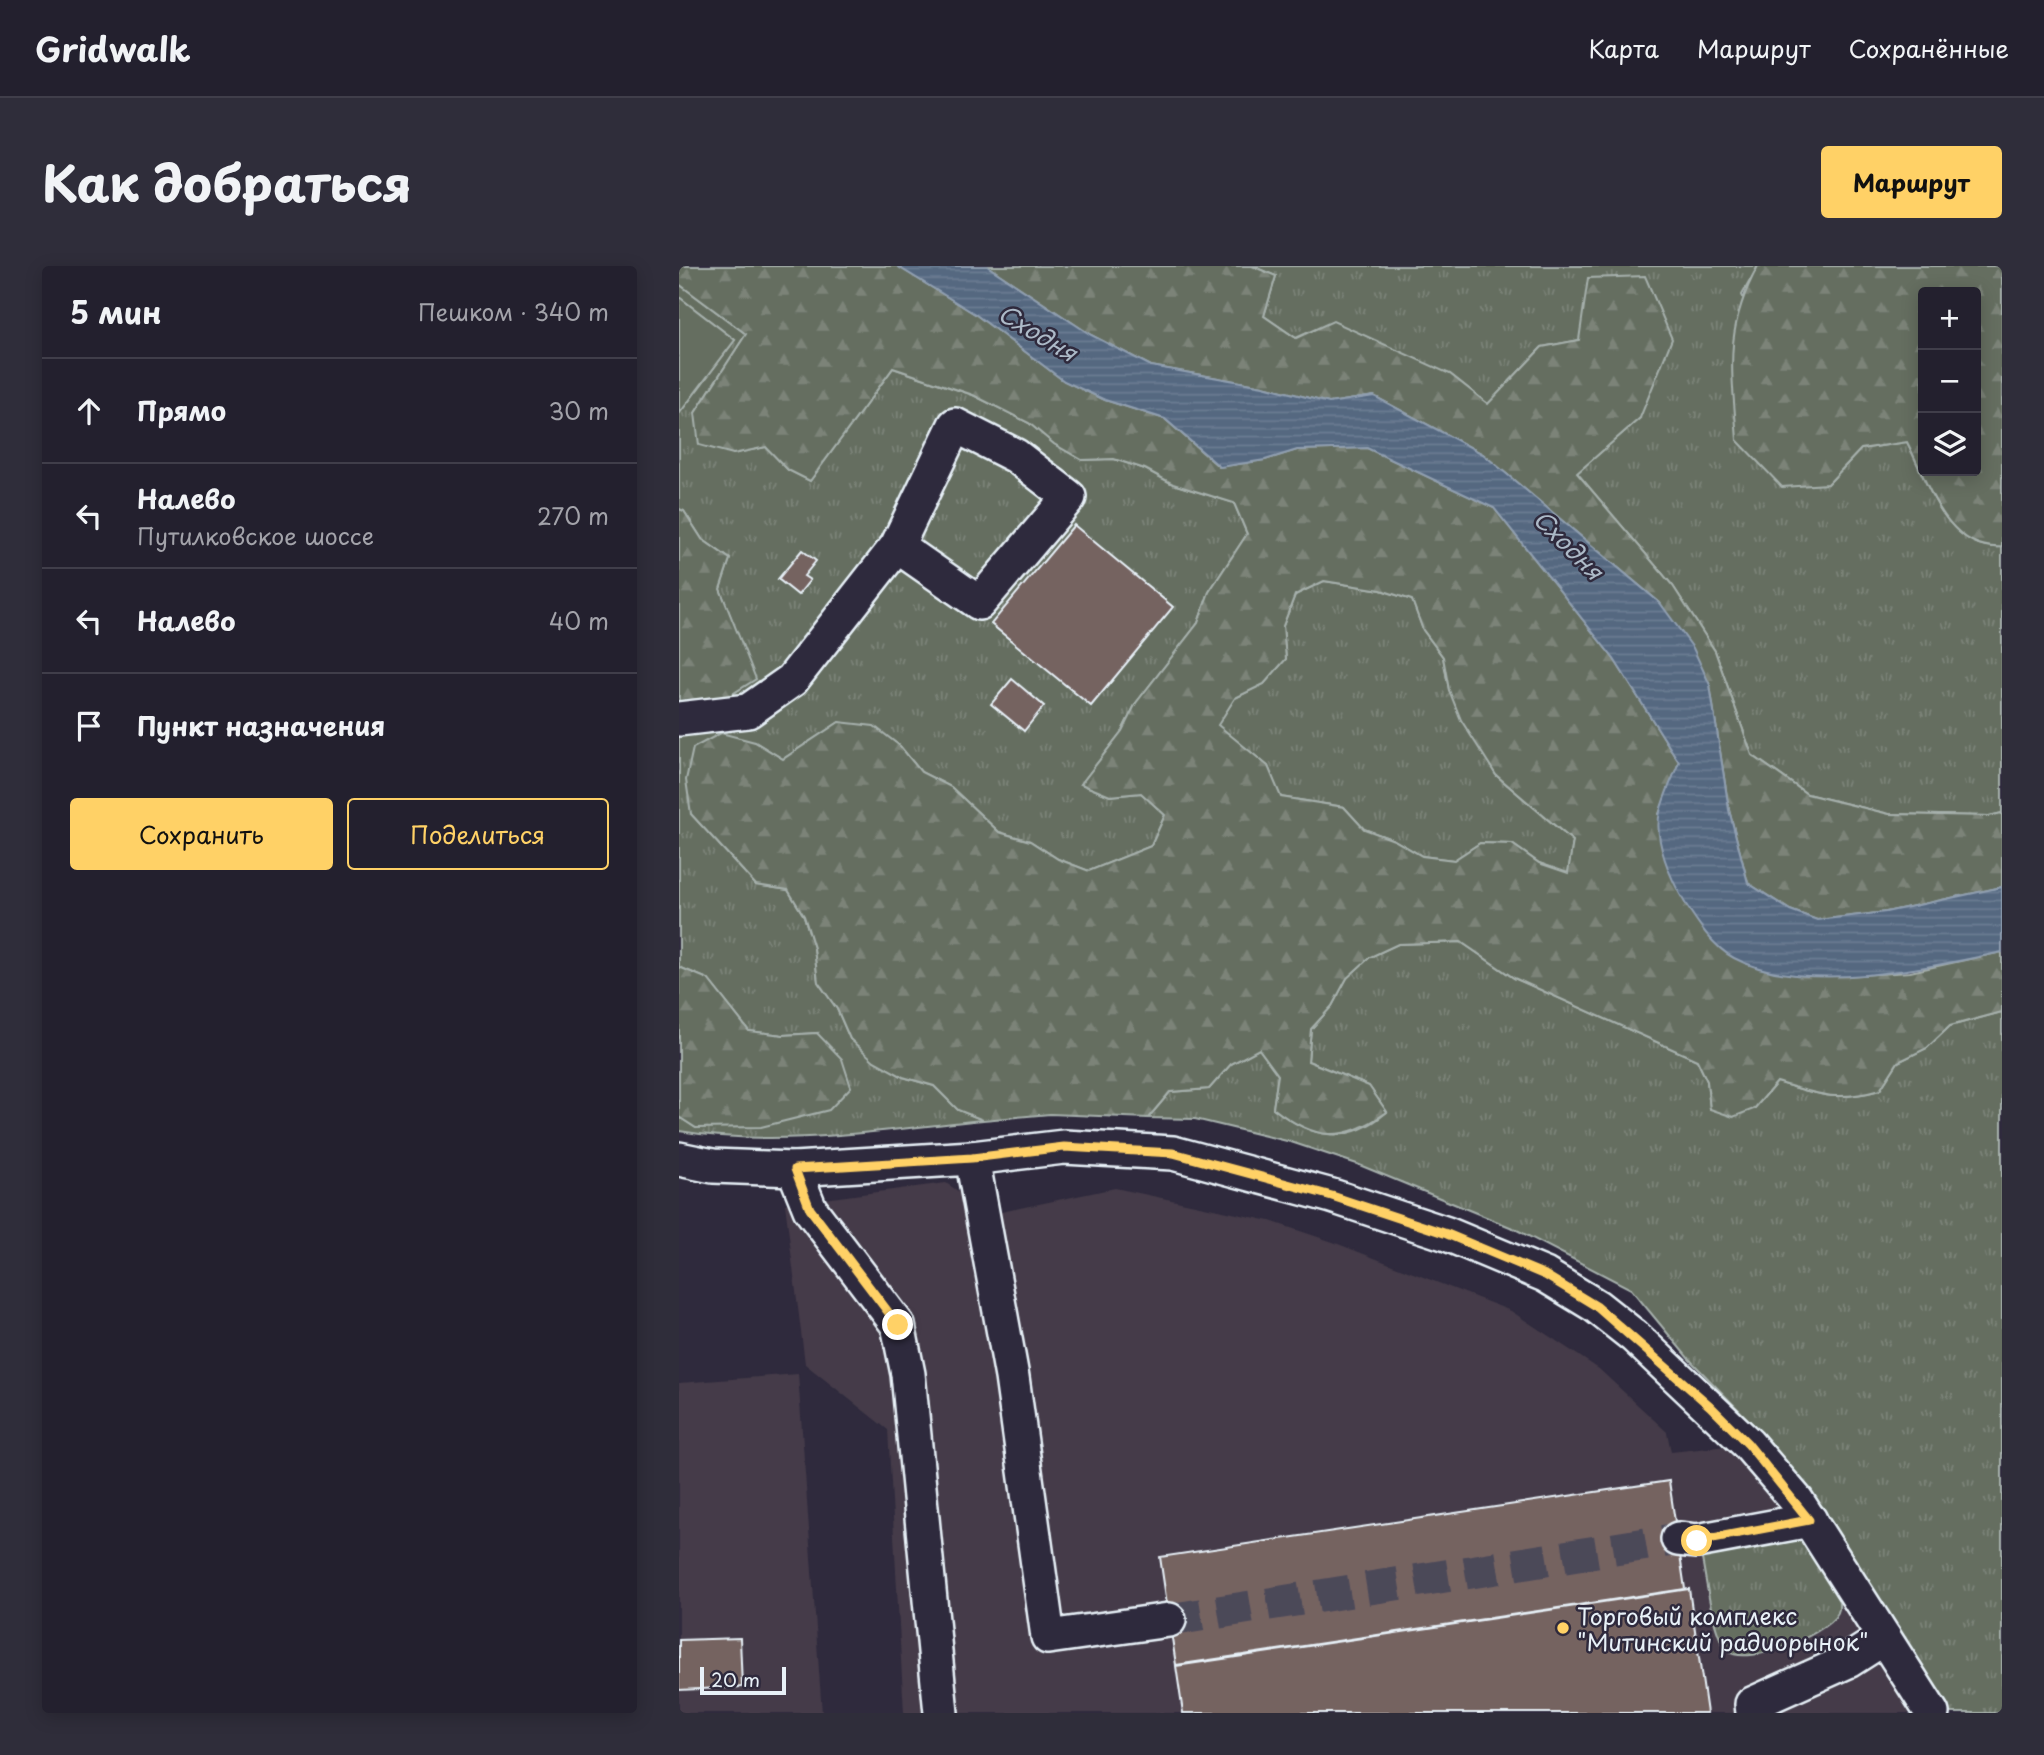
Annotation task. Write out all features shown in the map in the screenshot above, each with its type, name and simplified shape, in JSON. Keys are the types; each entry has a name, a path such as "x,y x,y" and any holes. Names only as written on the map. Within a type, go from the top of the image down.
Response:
{"street":[{"path":"679,719 748,711 772,697 810,660 897,546 955,425 1016,456 1069,497 979,603 897,546"},
{"path":"679,1159 713,1166 795,1169 972,1158 1064,1147 1173,1153 1345,1200 1447,1234 1545,1275 1596,1306 1673,1371 1748,1444 1809,1520 1932,1713"},
{"path":"972,1158 1012,1377 1048,1637 1169,1620"},
{"path":"795,1169 810,1209 898,1325 908,1374 941,1713"},
{"path":"1678,1539 1697,1541 1809,1520"},
{"path":"1753,1713 1752,1704 1848,1661 1884,1638"}],"shaded area":[{"path":"946,1183 964,1195 968,1219 1115,1188 1270,1221 1333,1242 1511,1311 1599,1369 1667,1432 1671,1452 1727,1446 1790,1505 1920,1713 904,1713 888,1430 805,1364 785,1204"},
{"path":"798,1374 822,1713 679,1713 679,1383"}],"green space":[{"path":"679,266 897,266 975,314 1064,381 1105,400 1165,419 1219,467 1265,460 1297,450 1367,448 1494,508 1614,659 1679,762 1659,814 1846,976 1910,972 2002,952 2002,1012 1950,1026 1927,1048 1898,1062 1880,1090 1840,1096 1777,1082 1754,1109 1733,1117 1710,1109 1707,1081 1697,1060 1514,978 1461,942 1398,944 1370,957 1347,978 1332,1006 1311,1029 1308,1061 1369,1086 1387,1112 1357,1129 1343,1133 1316,1132 1302,1127 1273,1108 1278,1075 1259,1049 1231,1064 1209,1089 1170,1092 1148,1118 1050,1114 983,1120 958,1110 934,1086 903,1077 874,1061 850,1039 837,1009 818,982 814,948 804,916 788,890 756,885 691,814 686,780 693,748 721,733 755,742 783,759 839,722 874,726 900,746 921,772 951,787 999,832 1030,841 1058,859 1089,871 1151,846 1165,815 1141,793 1110,796 1081,784 1122,731 1136,703 1198,623 1209,592 1247,534 1234,503 1173,484 1145,469 1114,459 1082,460 1054,444 1029,423 973,395 893,368 810,481 788,470 766,447 733,454 699,445 695,413 746,334 679,284","holes":["1324,581 1381,590 1412,600 1423,630 1443,657 1449,690 1461,720 1496,775 1573,841 1568,873 1539,863 1512,844 1480,843 1454,860 1422,856 1394,840 1364,829 1344,807 1281,797 1268,766 1218,725 1235,698 1264,684 1286,659 1283,626 1295,595"]},
{"path":"987,266 1252,266 1276,276 1264,316 1296,338 1333,321 1450,374 1488,404 1542,347 1579,340 1588,278 1645,276 1672,339 1640,418 1577,473 1673,586 1715,651 1752,755 1807,794 1889,814 1989,816 2002,813 2002,887 1886,912 1817,920 1790,910 1748,883 1729,810 1710,685 1660,603 1483,454 1374,396 1329,403 1263,386 1151,366 1091,335"},
{"path":"1252,266 1758,266 1742,295 1828,484 1861,449 1907,442 1918,466 1918,476 1923,476 1941,511 1953,526 1967,538 1983,545 2002,547 2002,813 1989,816 1889,814 1807,794 1752,755 1715,651 1673,586 1577,473 1640,418 1579,340 1542,347 1488,404 1450,374 1296,338 1264,316 1276,276"},
{"path":"1758,266 2002,266 2002,547 1983,545 1966,538 1941,511 1923,476 1981,476 1981,287 1918,287 1918,465 1907,442 1861,449 1828,484 1782,487 1737,440 1732,351 1739,311"},
{"path":"679,284 746,334 695,413 733,454 766,447 788,470 810,481 893,368 973,395 1029,423 1054,444 1082,460 1114,459 1145,469 1173,484 1234,503 1247,534 1209,592 1198,623 1136,703 1122,731 1081,784 1110,796 1141,793 1165,815 1151,846 1089,871 1058,859 1030,841 999,832 951,787 921,772 900,746 839,722 783,759 755,742 691,814 756,885 788,890 804,916 814,948 818,982 837,1009 850,1039 903,1077 934,1086 958,1110 983,1120 793,1138 717,1136 679,1131 679,1117 696,1128 817,1033 783,1035 749,1031 708,979 679,967 679,701 729,696 755,679 720,589 730,559 702,539 684,511 679,509 679,414 735,340 679,297"},
{"path":"679,297 735,340 679,414"},
{"path":"679,509 684,511 702,539 730,559 720,589 756,679 729,696 679,701"},
{"path":"1324,581 1381,590 1412,600 1423,630 1443,657 1449,690 1496,775 1573,841 1568,874 1539,863 1512,844 1480,843 1454,860 1422,856 1394,840 1364,829 1344,807 1280,797 1268,766 1217,725 1235,698 1264,684 1286,659 1283,626 1295,595"},
{"path":"1461,942 1514,978 1697,1060 1707,1081 1710,1109 1754,1109 1777,1082 1840,1096 1880,1090 1898,1062 1927,1048 1950,1026 2002,1012 2002,1713 1949,1713 1834,1527 1771,1443 1688,1358 1631,1289 1515,1229 1357,1164 1291,1142 1195,1119 1148,1118 1170,1092 1209,1089 1231,1064 1259,1049 1278,1075 1273,1108 1287,1118 1316,1132 1330,1134 1344,1134 1372,1123 1387,1112 1369,1086 1308,1061 1311,1029 1332,1006 1347,978 1370,957 1398,944"},
{"path":"679,967 708,979 749,1031 783,1035 817,1033 842,1059 851,1087 829,1110 761,1127 696,1128 679,1117"},
{"path":"1792,1535 1806,1538 1823,1563 1837,1589 1839,1609 1834,1618 1823,1627 1790,1645 1753,1655 1738,1655 1728,1651 1722,1643 1714,1620 1701,1554"}],"water":[{"name":"Сходня","path":"897,266 987,266 1091,335 1151,366 1263,386 1329,403 1374,396 1483,454 1660,603 1693,648 1710,685 1729,810 1748,883 1790,910 1817,920 1886,912 2002,887 2002,952 1903,971 1830,977 1795,975 1762,969 1734,958 1706,934 1685,903 1674,883 1661,847 1658,823 1660,812 1679,762 1614,659 1494,508 1367,448 1297,450 1265,460 1220,467 1165,419 1105,400 1064,381 975,314"}],"building":[{"path":"1074,525 1173,607 1091,706 991,624"},
{"path":"802,550 816,561 804,576 810,580 798,595 778,579"},
{"path":"1012,679 1044,706 1024,731 991,704"},
{"path":"1669,1481 1685,1589 1176,1665 1160,1557"},
{"name":"Торговый комплекс \"Митинский радиорынок\"","path":"1689,1589 1707,1713 1183,1713 1176,1666"},
{"path":"740,1638 742,1687 679,1690 679,1640"}],"tunnel":[{"path":"1169,1620 1678,1539"}],"place":[{"name":"Торговый комплекс \"Митинский радиорынок\"","path":"1563,1628"}],"route":[{"path":"898,1325 810,1209 795,1169 972,1158 1064,1147 1173,1153 1236,1168 1447,1234 1545,1275 1596,1306 1634,1336 1748,1444 1797,1501 1809,1520 1697,1541"}]}
